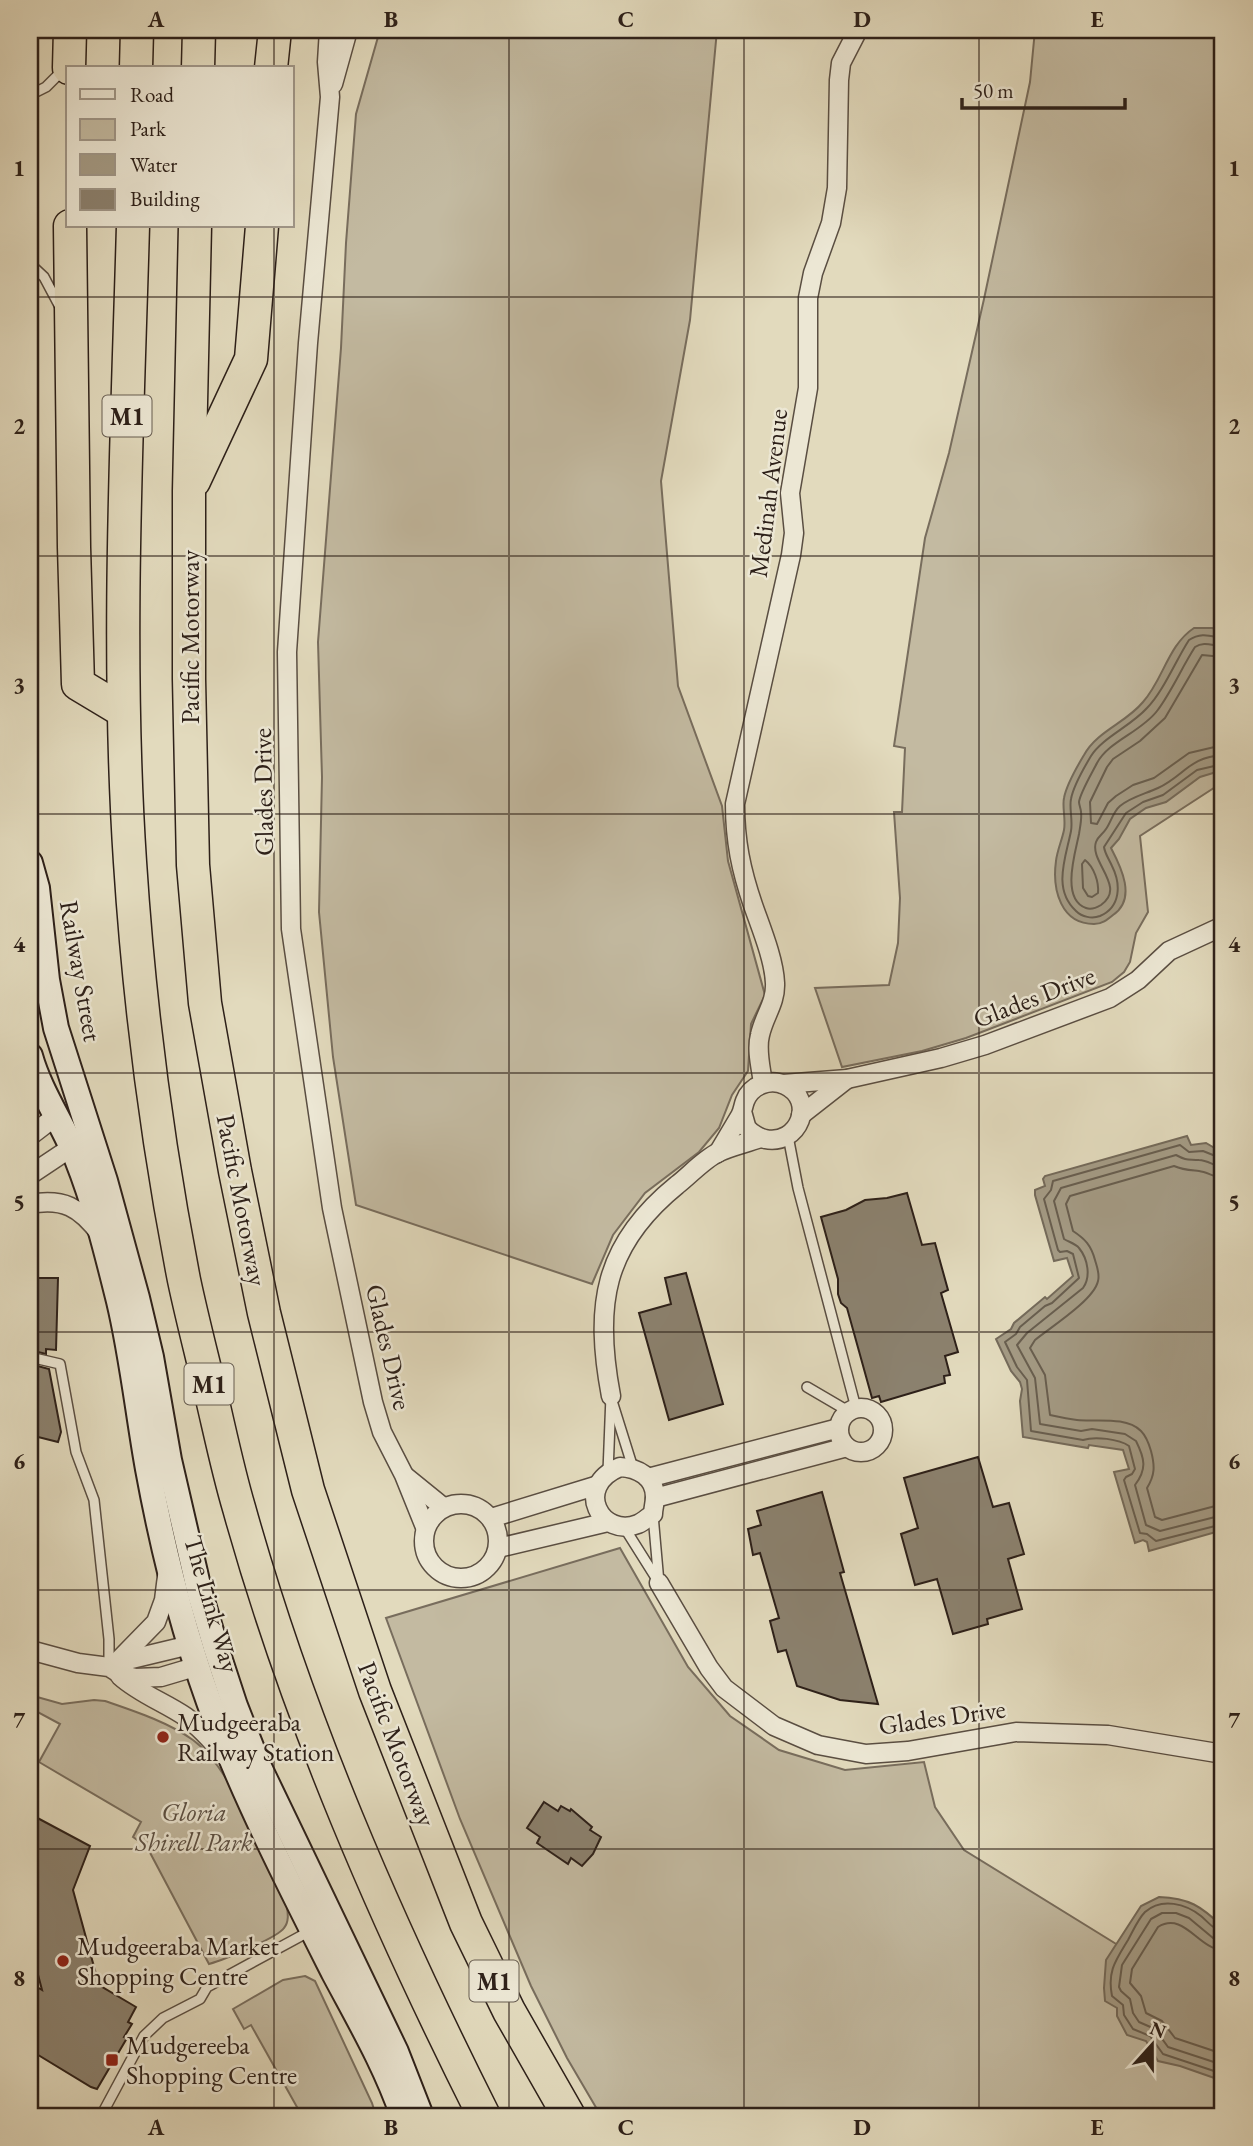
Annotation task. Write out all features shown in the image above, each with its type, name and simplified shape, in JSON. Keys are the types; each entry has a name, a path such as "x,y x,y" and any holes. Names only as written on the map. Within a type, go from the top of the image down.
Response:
{"highway":[{"path":"69,66 70,30"},
{"path":"136,66 137,30"},
{"path":"198,66 199,30"},
{"path":"271,66 275,30"},
{"name":"M1","path":"70,228 78,684 123,711"},
{"name":"M1","path":"133,228 122,607 123,711 130,861 142,1008 161,1150 185,1283 238,1507 267,1602 336,1793 409,1964 484,2116"},
{"name":"Pacific Motorway","path":"195,228 189,491 193,865 205,1003 235,1171 264,1314 307,1490 375,1691 466,1923 509,2011 569,2116"},
{"name":"M1","path":"189,491 251,359 262,228"}],"main road":[{"name":"Railway Street","path":"30,863 37,888 52,1010 105,1181 140,1310 172,1473 200,1594 234,1706 322,1934"},
{"path":"31,1060 60,1121 88,1127 72,1147"},
{"name":"The Link Way","path":"60,1121 72,1147 103,1240 120,1305 168,1567 194,1656 239,1776 322,1934 392,2086 403,2116"},
{"path":"194,1656 216,1648"},
{"path":"322,1934 396,2052 421,2116"}],"street":[{"name":"Glades Drive","path":"329,30 327,62 330,97"},
{"name":"Glades Drive","path":"348,30 330,97 307,356 287,652 291,929 335,1221 373,1402 382,1432 404,1475 425,1527 423,1543 426,1558 437,1570 450,1577 466,1579 481,1573 492,1562 498,1548"},
{"name":"Medinah Avenue","path":"763,1083 758,1053 759,1036 774,1002 775,982 764,935 739,859 735,804 791,555 794,533 790,493 808,388 808,298 813,273 831,223 837,188 841,63 859,30"},
{"name":"Glades Drive","path":"718,1153 752,1089 763,1083 847,1079 963,1051 1110,998 1139,980 1169,951 1223,926"},
{"path":"30,1094 33,1082 31,1060"},
{"name":"Glades Drive","path":"611,1396 603,1341 604,1307 610,1276 619,1252 633,1228 652,1206 718,1153 760,1138 774,1141 788,1136 797,1127 802,1115 847,1079"},
{"path":"783,1084 798,1096 802,1115"},
{"path":"742,1112 747,1128 760,1138"},
{"path":"30,1136 43,1125 60,1121"},
{"path":"30,1175 72,1147"},
{"path":"30,1204 47,1202 71,1206 93,1226 103,1240"},
{"path":"864,1408 877,1414 882,1421 883,1436 874,1448 867,1452 856,1452 847,1447 840,1438 839,1428 841,1420 852,1409 864,1408"},
{"path":"491,1518 595,1486 608,1472 620,1467 641,1473 839,1428"},
{"path":"425,1527 432,1516 443,1507 456,1503 481,1509 491,1518 498,1532 498,1548 616,1525 639,1524 654,1506 847,1447"},
{"name":"Glades Drive","path":"641,1473 654,1487 654,1506"},
{"name":"Glades Drive","path":"404,1475 443,1507"},
{"name":"Glades Drive","path":"595,1486 597,1508 616,1525"},
{"path":"113,1667 159,1617 168,1567"},
{"name":"Glades Drive","path":"659,1583 709,1668 724,1688 774,1726 818,1745 866,1754 908,1751 1016,1732 1108,1735 1223,1754"},
{"path":"30,1650 78,1663 113,1667 129,1677 143,1678 161,1677 194,1656"},
{"path":"113,1667 134,1687 191,1721 209,1738 239,1776"}],"lane":[{"path":"30,96 46,87 66,69"},
{"path":"30,264 44,277 72,330"},
{"path":"788,1136 852,1409"},
{"path":"30,1357 60,1364 76,1452 94,1500 113,1667"},
{"path":"807,1387 852,1409"},
{"name":"Glades Drive","path":"608,1472 611,1396"},
{"name":"Glades Drive","path":"611,1396 641,1473"},
{"name":"Glades Drive","path":"654,1506 659,1583"},
{"name":"Glades Drive","path":"616,1525 659,1583"},
{"path":"101,2116 144,2036 163,2018 200,1999 207,1987 322,1934"}],"green space":[{"path":"380,30 717,30 690,320 661,481 678,686 722,806 728,861 765,995 751,1024 748,1071 732,1095 719,1128 699,1152 645,1193 613,1235 592,1284 356,1205 333,1057 319,912 322,777 318,642 356,114"},
{"path":"1035,30 1223,30 1223,782 1140,836 1148,912 1136,933 1130,962 1124,972 1112,982 966,1038 922,1051 842,1067 815,988 889,985 898,943 900,898 894,812 902,812 905,748 894,746 925,538 949,453 984,299 1030,82"},
{"path":"620,1548 688,1667 730,1716 779,1750 845,1770 924,1762 935,1807 964,1850 1134,1955 1223,2019 1223,2116 601,2116 567,2058 531,1986 460,1819 386,1618"},
{"name":"Gloria Shirell Park","path":"30,1695 62,1704 105,1701 162,1722 193,1740 222,1772 248,1817 287,1907 288,1915 284,1928 261,1943 209,1964 147,1847 133,1837 141,1822 39,1762 60,1724 30,1708"},
{"path":"305,1976 315,1981 376,2116 302,2116 251,2025 244,2029 233,2009 283,1980"}],"water":[{"path":"1194,628 1223,631 1223,770 1200,777 1166,802 1146,808 1130,819 1111,848 1125,883 1124,900 1120,908 1104,921 1094,924 1083,922 1066,912 1056,883 1056,861 1064,830 1067,788 1090,747 1143,702 1178,644"},
{"path":"1187,1136 1191,1145 1206,1143 1223,1153 1223,1530 1149,1551 1147,1542 1143,1540 1135,1543 1114,1472 1129,1469 1123,1450 1089,1445 1088,1448 1023,1437 1020,1401 1022,1389 996,1339 1073,1276 1067,1258 1054,1261 1035,1195 1035,1190 1045,1186 1045,1176"},
{"path":"1159,1897 1179,1899 1194,1905 1223,1927 1223,2081 1158,2061 1146,2041 1127,2035 1117,2016 1117,2008 1105,2001 1106,1960 1141,1906"}],"building":[{"path":"907,1193 922,1245 935,1243 948,1290 941,1293 958,1352 945,1356 950,1375 944,1376 945,1383 881,1402 879,1396 872,1398 847,1308 841,1303 838,1294 838,1279 821,1217 846,1210 865,1200"},
{"path":"686,1273 723,1404 669,1420 639,1313 671,1304 665,1278"},
{"path":"30,1278 58,1278 56,1350 46,1349 46,1354 30,1350"},
{"path":"30,1364 49,1369 61,1432 58,1442 30,1435"},
{"path":"978,1457 993,1507 1009,1503 1024,1554 1008,1559 1022,1609 987,1619 988,1624 953,1634 937,1579 915,1585 901,1534 918,1528 904,1478"},
{"path":"822,1492 844,1572 840,1573 878,1704 840,1700 797,1686 786,1650 778,1652 770,1621 779,1618 760,1553 753,1555 748,1529 761,1525 757,1511"},
{"path":"544,1802 558,1811 561,1806 570,1811 571,1809 592,1827 590,1830 601,1837 593,1854 582,1866 571,1858 568,1864 537,1843 540,1837 527,1828"},
{"name":"Mudgeeraba Market Shopping Centre","path":"30,1814 90,1846 73,1890 99,1985 136,2007 128,2022 132,2024 124,2037 127,2038 97,2089 30,2050 30,1983 42,1990 30,1944"}],"place":[{"name":"Mudgeeraba Railway Station","path":"163,1737"},
{"name":"Mudgeeraba Market Shopping Centre","path":"63,1961"},
{"name":"Mudgereeba Shopping Centre","path":"112,2060"}]}
